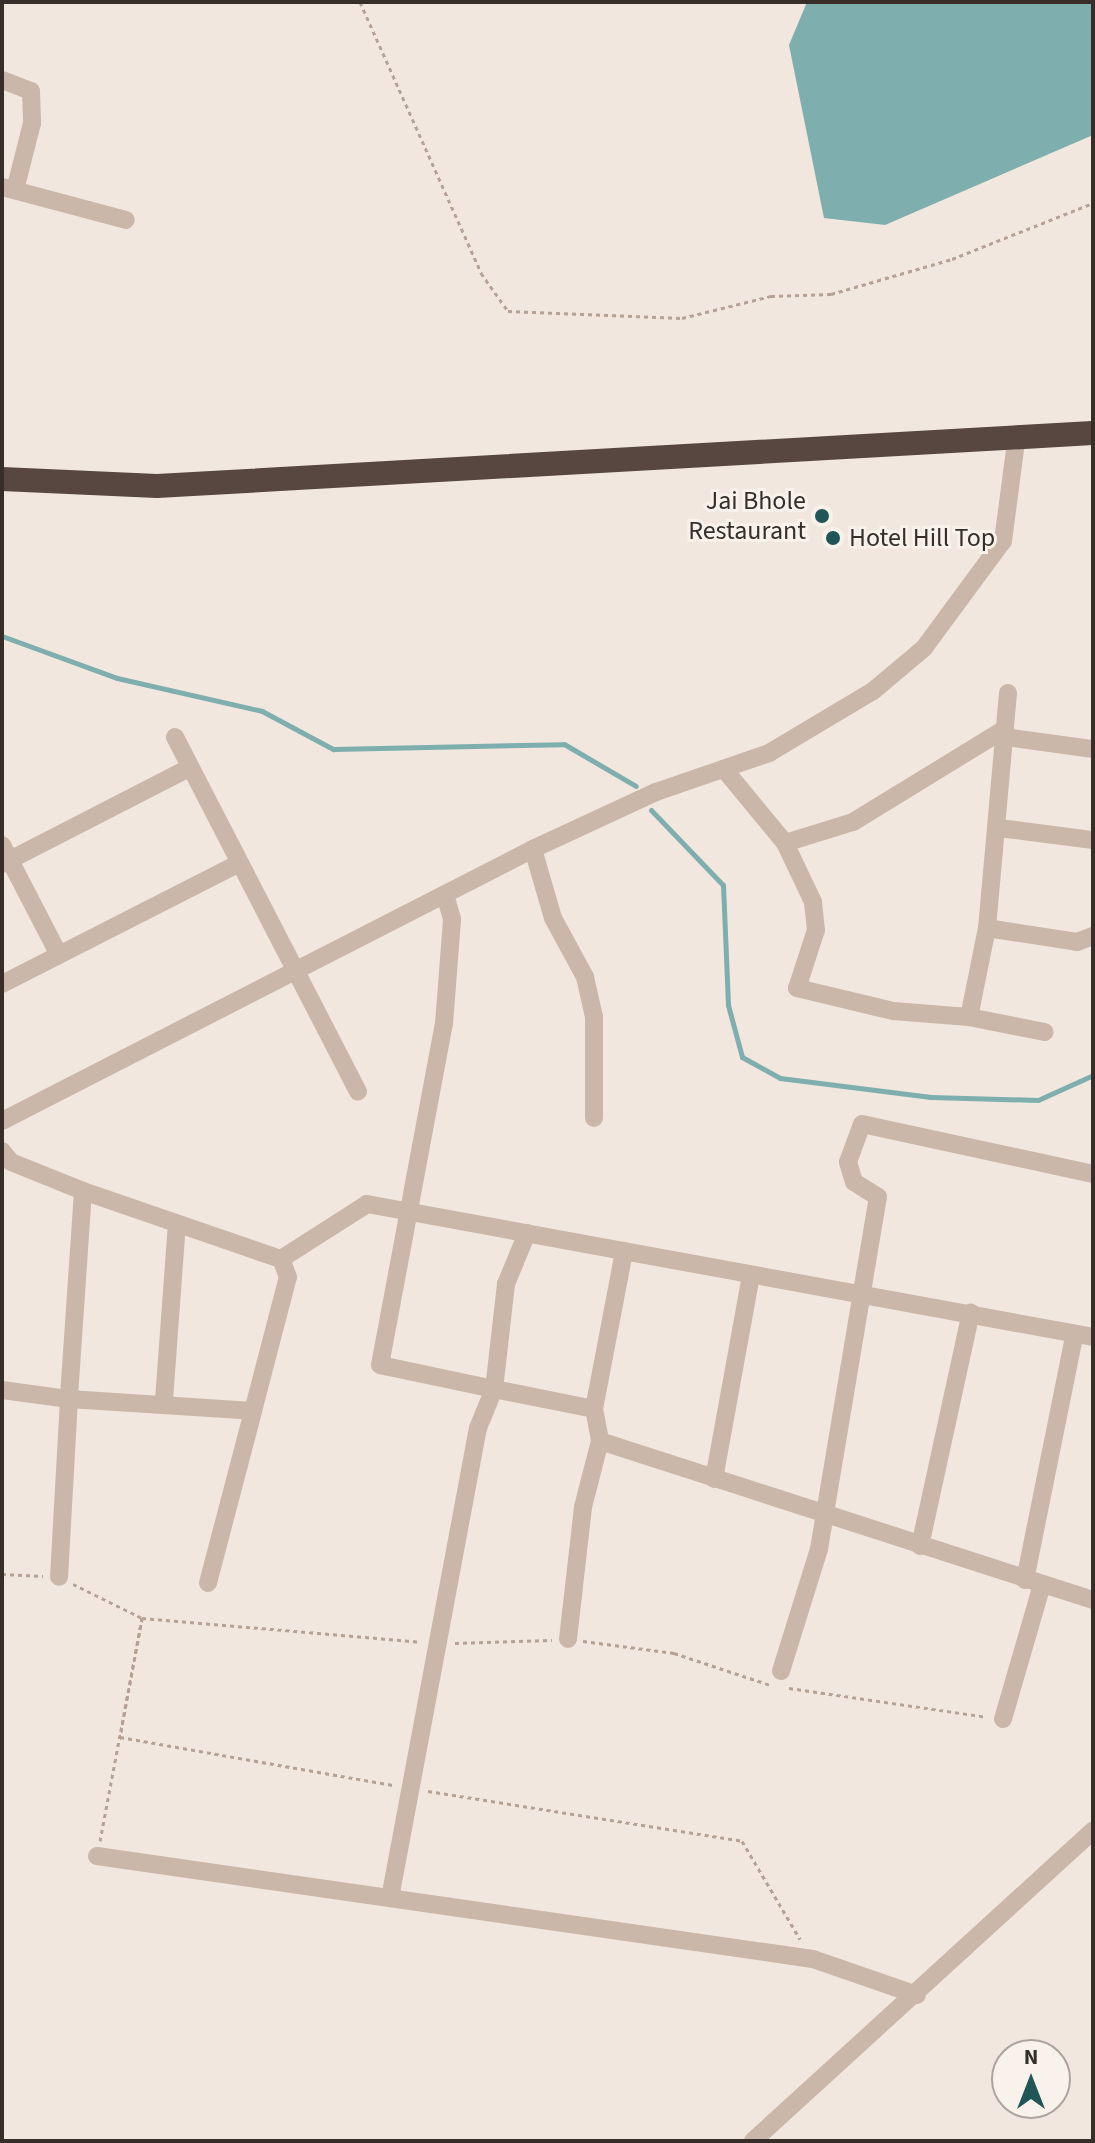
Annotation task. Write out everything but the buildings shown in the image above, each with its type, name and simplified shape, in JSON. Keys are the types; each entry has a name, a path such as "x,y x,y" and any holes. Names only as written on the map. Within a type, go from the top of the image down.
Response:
{"highway":[{"path":"2,479 157,486 1017,434 1093,433"}],"street":[{"path":"2,80 31,91 32,123 8,188 126,220"},
{"path":"2,1121 533,849 769,753 873,691 924,648 1003,541 1017,434"},
{"path":"969,1017 987,928 999,828 1008,693"},
{"path":"785,843 853,822 1005,733 1093,749"},
{"path":"175,737 187,769 358,1091"},
{"path":"58,953 5,856 187,769"},
{"path":"724,769 785,843 815,916 797,988 893,1011 969,1017 1045,1032"},
{"path":"999,828 1093,840"},
{"path":"533,849 553,918 585,977 594,1017 594,1118"},
{"path":"2,984 239,863"},
{"path":"445,895 452,919 444,1024 412,1212 380,1365 594,1409"},
{"path":"987,928 1077,942 1093,936"},
{"path":"781,1671 825,1514 878,1197 854,1182 848,1162 862,1124 1093,1174"},
{"path":"2,1151 11,1162 83,1191 281,1259"},
{"path":"59,1577 83,1191"},
{"path":"281,1259 367,1204 971,1313 1084,1337 1003,1719"},
{"path":"164,1400 177,1225"},
{"path":"390,1898 414,1789 478,1428 494,1389 506,1284 527,1233"},
{"path":"568,1639 583,1507 600,1441 594,1409 624,1251"},
{"path":"208,1583 288,1277 281,1259"},
{"path":"714,1479 751,1275"},
{"path":"920,1546 971,1313"},
{"path":"2,1390 69,1399 164,1400 253,1411"},
{"path":"600,1441 1093,1600"},
{"path":"753,2141 917,1995 1093,1830"},
{"path":"97,1856 813,1959 917,1995"}],"path":[{"path":"360,2 481,273 508,311 682,318 771,296 831,294 952,259 1093,203"},
{"path":"2,1574 59,1577 142,1618 440,1644 568,1639 674,1653 782,1687 1003,1719"},
{"path":"97,1856 142,1618"},
{"path":"133,1663 120,1737 414,1789 742,1841 813,1959"}],"water":[{"path":"807,2 1093,2 1093,135 885,225 824,218 789,45"}],"waterway":[{"path":"2,636 117,678 262,711 333,749 564,744 636,786"},
{"path":"651,810 723,885 728,1005 742,1057 780,1078 931,1097 1038,1100 1093,1075"}],"place":[{"name":"Jai Bhole Restaurant","path":"822,516"},
{"name":"Hotel Hill Top","path":"833,538"}]}
